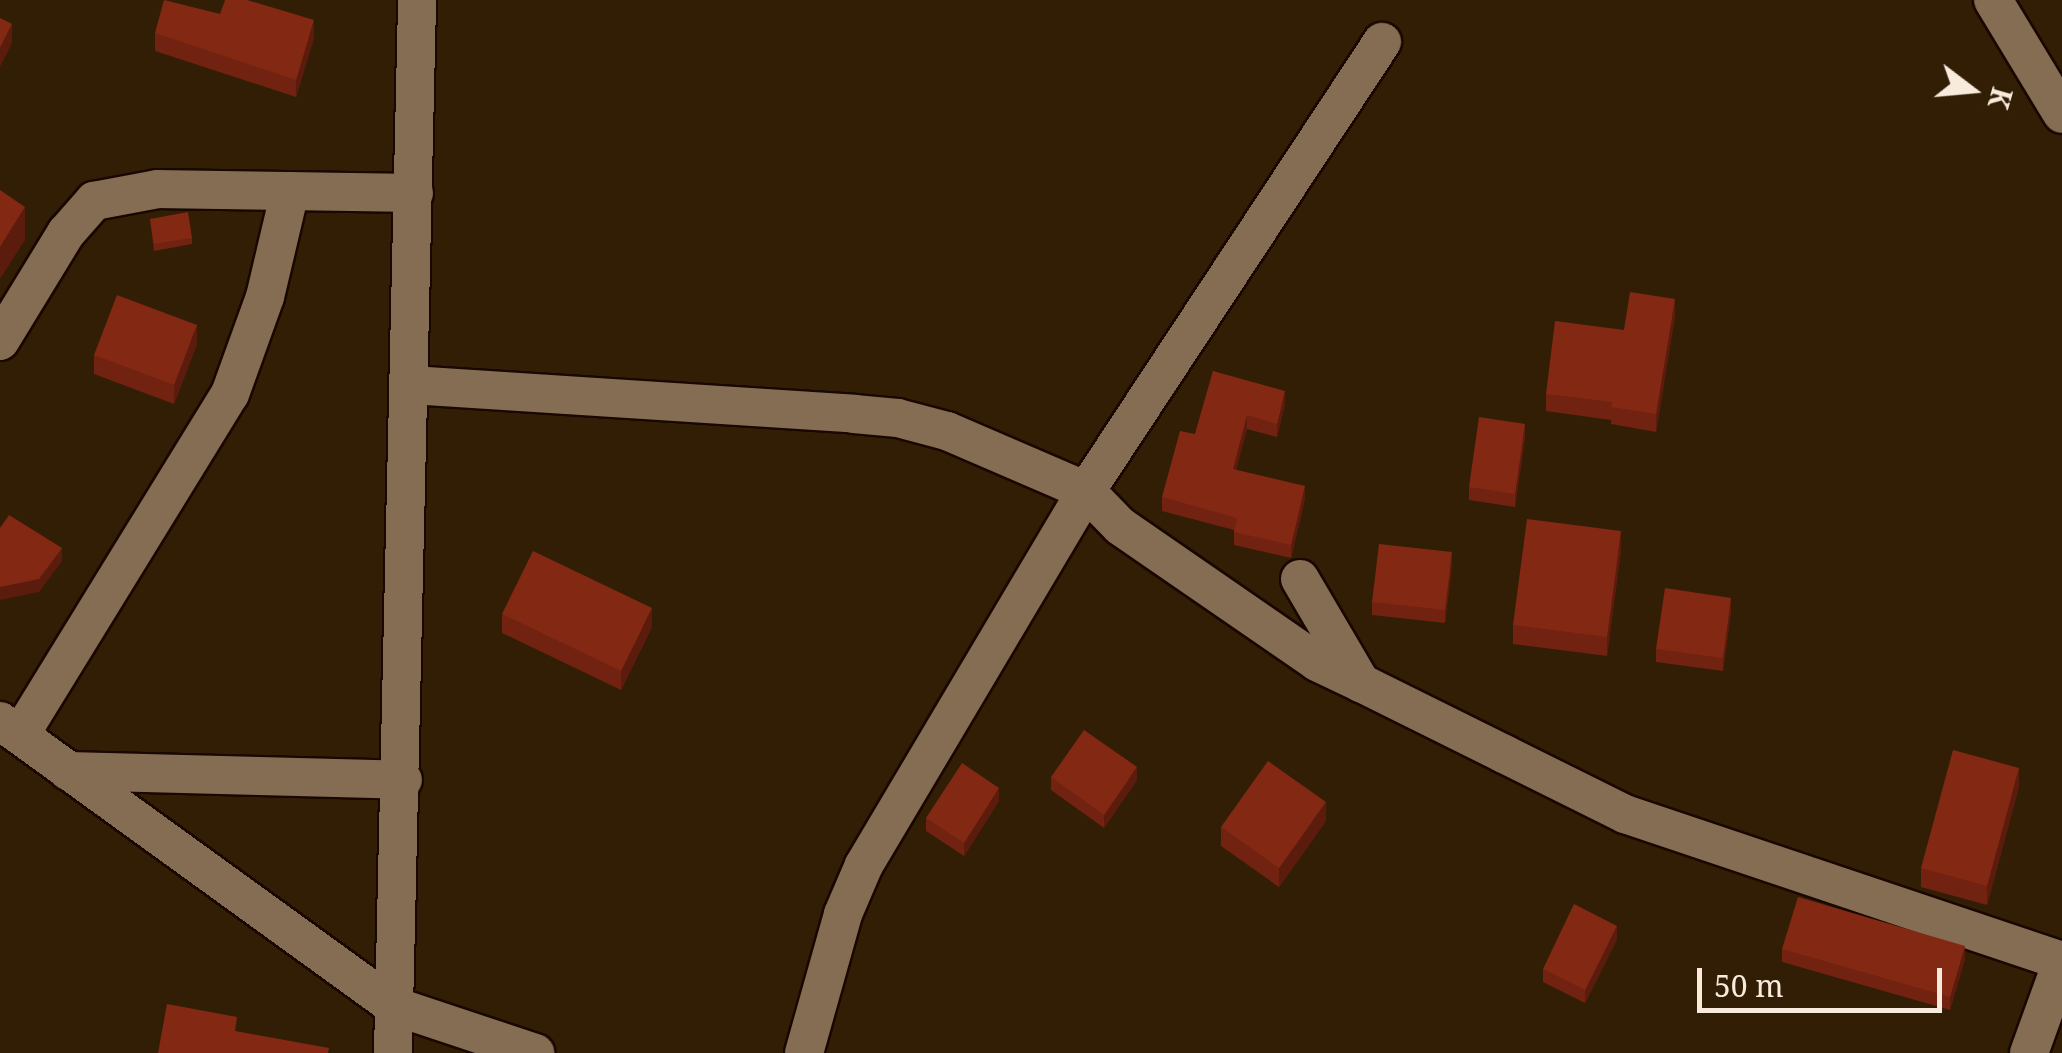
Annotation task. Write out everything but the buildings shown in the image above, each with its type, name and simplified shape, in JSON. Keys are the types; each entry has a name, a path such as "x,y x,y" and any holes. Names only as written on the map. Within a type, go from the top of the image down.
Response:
{"street":[{"path":"394,1053 403,780 417,0"},
{"path":"1992,0 2062,114"},
{"path":"804,1053 843,914 864,865 1086,491 1382,42"},
{"path":"0,341 66,233 94,201 158,189 414,193"},
{"path":"290,192 265,297 230,394 10,728 394,1006 535,1053"},
{"path":"410,385 898,418 1001,451 1086,491 1120,526 1316,662 1625,814 2062,962 2028,1053"},
{"path":"1300,579 1361,683"},
{"path":"68,770 403,780"}]}
